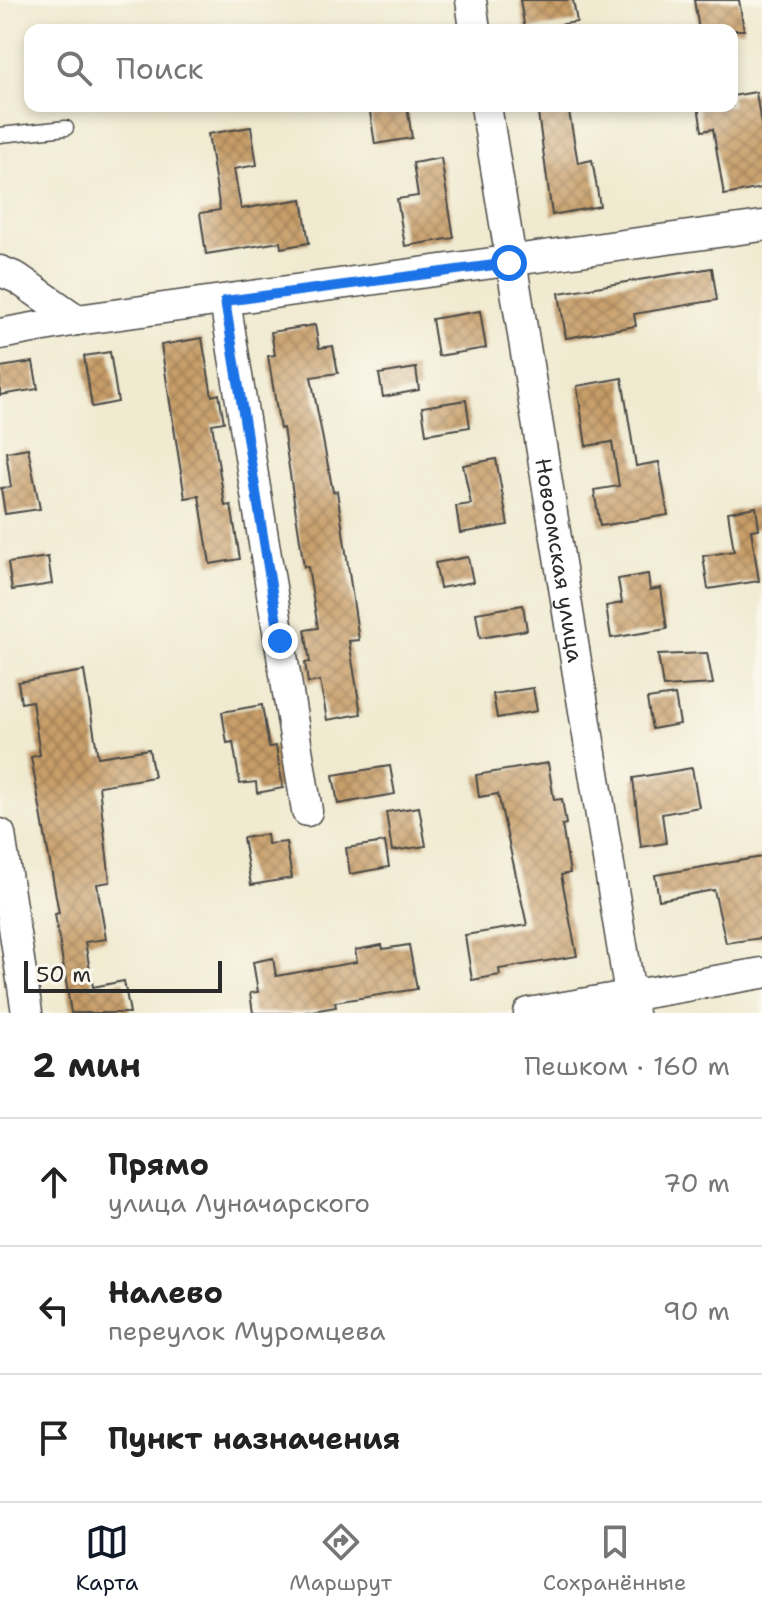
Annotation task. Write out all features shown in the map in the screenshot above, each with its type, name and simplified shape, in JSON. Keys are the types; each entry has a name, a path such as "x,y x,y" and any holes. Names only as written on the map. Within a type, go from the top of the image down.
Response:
{"street":[{"path":"471,0 474,24"},
{"name":"Новоомская улица","path":"487,112 631,1003"},
{"path":"0,334 77,320 762,226"},
{"path":"0,271 17,278 77,320"},
{"path":"225,301 307,811"},
{"path":"0,834 27,1013"},
{"path":"529,1013 631,1003 762,973"}],"lane":[{"path":"0,135 66,128"}],"building":[{"path":"520,0 573,0 577,22 524,24"},
{"path":"694,0 739,0 744,30 738,30 738,24 698,24"},
{"path":"756,92 762,131 762,188 724,195 713,129 702,131 699,112 738,112 738,95"},
{"path":"370,112 408,112 412,138 375,144"},
{"path":"538,112 569,112 578,163 592,160 600,206 552,215"},
{"path":"251,127 257,165 234,169 241,209 302,199 309,243 281,248 280,242 206,254 200,213 220,210 208,134"},
{"path":"441,158 454,238 405,246 397,199 418,196 413,163"},
{"path":"712,268 717,300 634,314 636,326 566,338 559,293"},
{"path":"480,311 486,348 438,356 432,319"},
{"path":"315,325 319,348 333,346 338,373 311,377 333,492 337,491 359,640 349,641 361,714 327,720 320,681 308,683 305,663 310,662 305,630 318,628 308,567 304,567 283,428 280,429 268,356 275,355 271,332"},
{"path":"202,338 212,396 219,394 224,422 212,424 225,506 231,505 240,559 210,564 199,496 185,498 161,345"},
{"path":"110,352 118,402 92,407 84,356"},
{"path":"33,362 38,389 0,395 0,367"},
{"path":"416,368 419,390 383,397 379,374"},
{"path":"622,378 636,466 659,462 668,515 600,526 594,490 619,486 612,442 586,446 577,386"},
{"path":"466,400 470,427 426,434 422,407"},
{"path":"28,448 40,509 5,514 1,488 11,487 6,452"},
{"path":"496,459 508,525 460,533 456,506 471,504 463,465"},
{"path":"756,507 759,529 751,530 759,581 708,589 703,556 734,551 728,512"},
{"path":"48,557 52,584 12,590 8,563"},
{"path":"468,557 473,582 440,588 435,563"},
{"path":"648,574 650,590 661,588 667,629 611,638 606,606 622,603 618,579"},
{"path":"523,605 527,630 480,638 476,613"},
{"path":"707,653 713,684 663,687 658,655"},
{"path":"84,671 98,757 149,749 154,777 99,786 110,882 97,884 106,939 85,942 93,987 124,981 130,1013 71,1013 55,914 59,913 31,757 40,755 32,701 21,703 18,682"},
{"path":"533,688 537,711 497,718 493,694"},
{"path":"675,695 680,724 652,729 647,699"},
{"path":"262,705 269,747 276,746 283,788 257,793 256,782 240,784 233,742 227,743 222,712"},
{"path":"548,763 554,800 562,799 566,824 562,825 570,873 561,875 577,956 499,969 500,975 472,980 465,935 527,925 498,794 479,797 476,775"},
{"path":"390,766 395,794 338,804 333,775"},
{"path":"692,768 699,807 662,814 666,843 641,847 633,778"},
{"path":"419,807 426,846 392,851 386,812"},
{"path":"267,834 268,844 286,842 292,878 251,885 243,838"},
{"path":"385,842 389,867 350,874 346,848"},
{"path":"762,857 762,938 726,943 714,890 659,900 655,875"},
{"path":"382,945 383,949 409,945 417,989 335,1002 336,1007 301,1013 253,1013 250,993 258,992 253,962 273,958 276,976 357,962 355,950"}],"route":[{"path":"280,641 225,301 509,263"}]}
